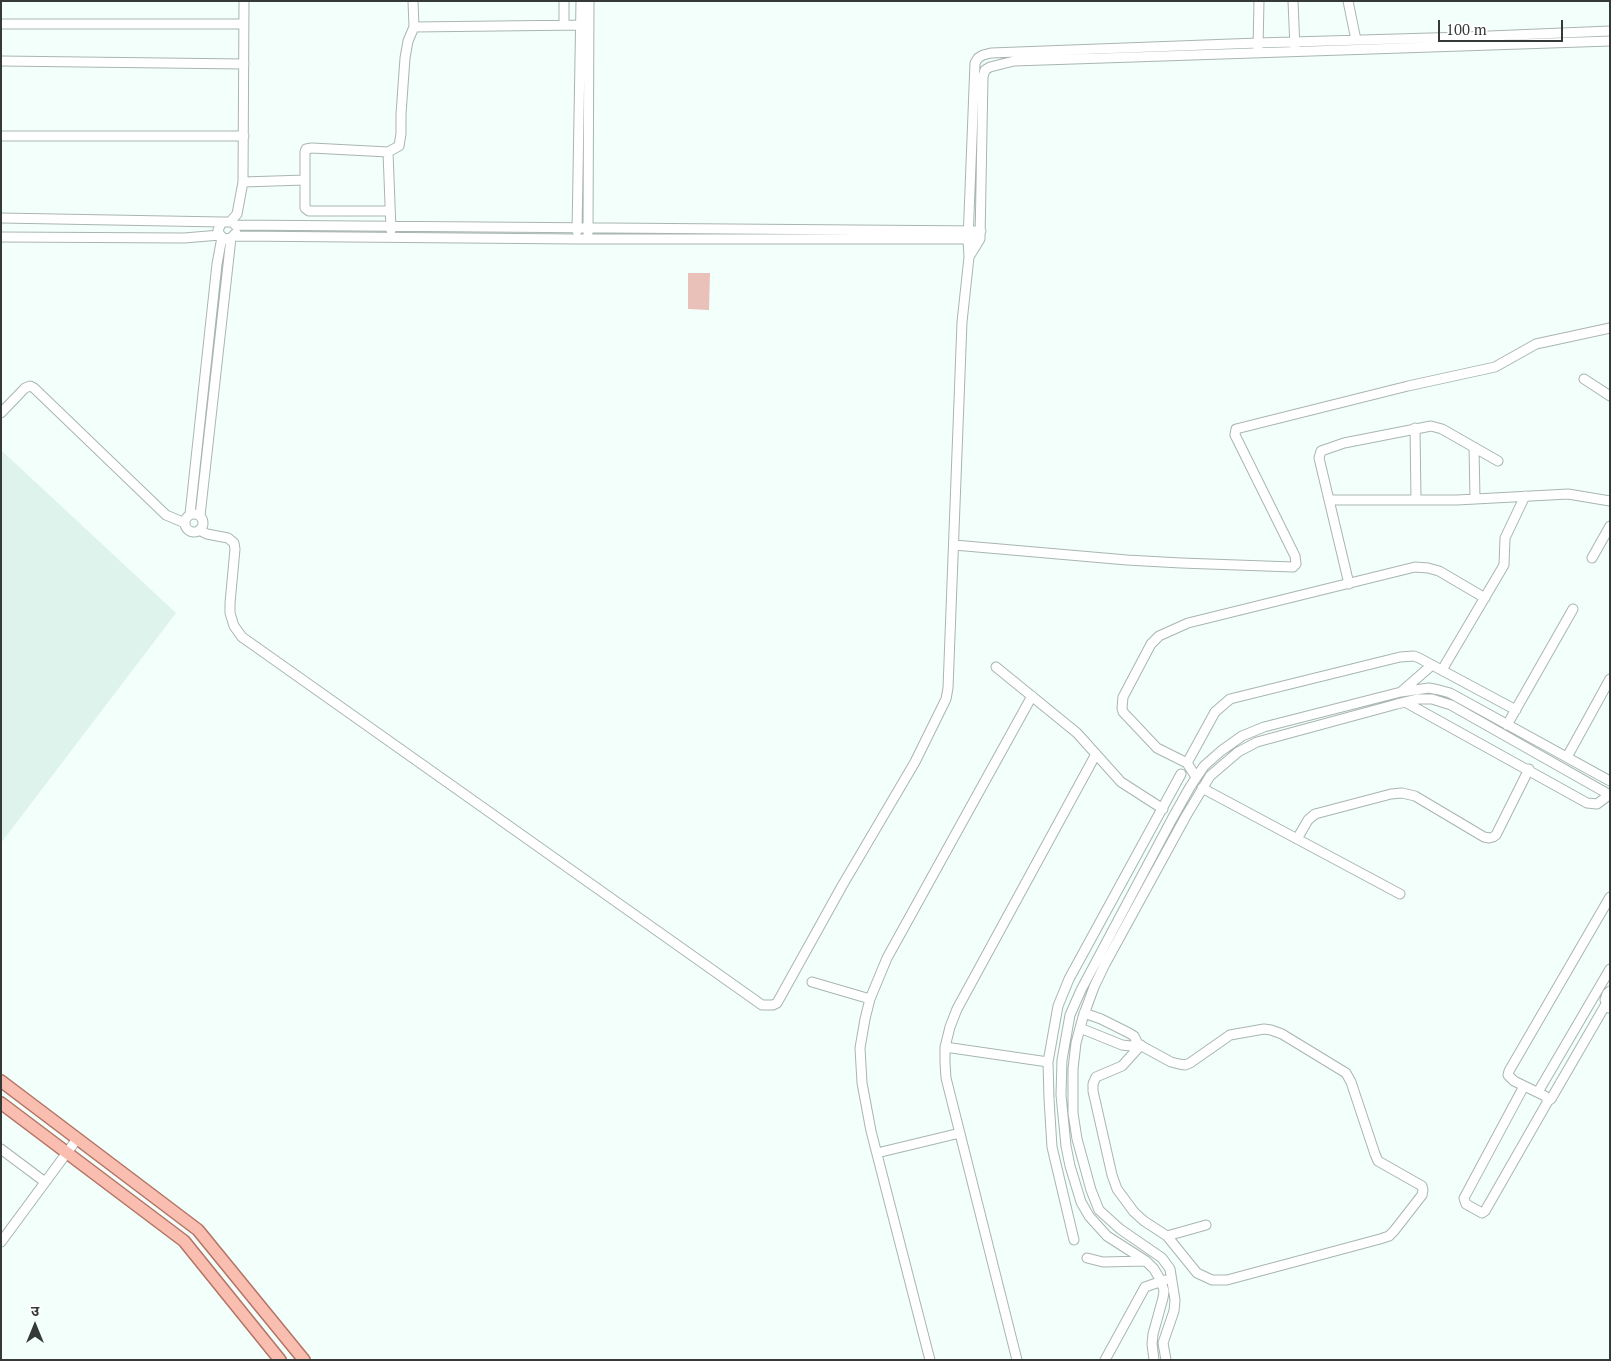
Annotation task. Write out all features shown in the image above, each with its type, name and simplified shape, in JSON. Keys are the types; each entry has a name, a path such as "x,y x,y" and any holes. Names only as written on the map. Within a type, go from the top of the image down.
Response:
{"main road":[{"path":"1,1081 198,1230 304,1360"},
{"path":"1,1103 184,1241 280,1360"},
{"path":"255,1328 268,1316"}],"street":[{"path":"227,237 218,230 229,223 237,214 243,182 244,1"},
{"path":"390,211 309,211 305,208 304,158 306,150 312,148 388,152 398,146 401,134 405,58 408,41 414,27 413,1"},
{"path":"564,1 564,25"},
{"path":"577,239 581,1"},
{"path":"588,1 588,239"},
{"path":"1258,53 1259,1"},
{"path":"1293,1 1295,53"},
{"path":"1348,1 1356,40"},
{"path":"1,24 244,24"},
{"path":"414,27 581,25"},
{"path":"229,223 236,231 227,237 217,264 190,514 186,518 185,523 190,531 199,530 207,534 228,538 234,543 230,613 234,626 242,638 762,1006 767,1007 777,1003 842,886 910,770 946,699 949,681 962,322 969,257 968,235 976,63 983,55 991,53 1610,31"},
{"path":"969,257 981,235 983,76 985,70 990,67 1014,62 1610,42"},
{"path":"1,61 244,64"},
{"path":"1,136 244,136"},
{"path":"388,152 391,238"},
{"path":"243,182 305,180"},
{"path":"1,218 968,235"},
{"path":"1,237 588,239 981,235"},
{"path":"199,530 203,522 200,516 227,237"},
{"path":"954,545 1136,560 1293,566 1296,564 1295,556 1235,435 1236,429 1399,388 1495,367 1542,342 1610,328"},
{"path":"1584,380 1610,396"},
{"path":"1,413 25,388 30,386 34,388 166,514 185,523"},
{"path":"1349,584 1319,458 1321,451 1344,443 1431,426 1442,429 1498,461"},
{"path":"1415,428 1416,500"},
{"path":"1474,447 1475,499"},
{"path":"1329,500 1475,499 1568,494 1610,501"},
{"path":"1442,670 1504,565 1505,538 1525,496"},
{"path":"190,514 200,516"},
{"path":"1592,558 1610,526"},
{"path":"1196,777 1187,763 1157,748 1123,712 1123,697 1151,644 1159,636 1188,623 1400,570 1415,568 1439,570 1485,598"},
{"path":"1507,724 1573,609"},
{"path":"1187,763 1215,712 1230,699 1400,657 1414,656 1516,710"},
{"path":"1401,692 1432,665"},
{"path":"996,667 1077,733 1121,782 1184,820"},
{"path":"1567,757 1610,679"},
{"path":"1154,1360 1153,1334 1164,1291 1161,1281 1154,1269 1146,1261 1106,1236 1089,1216 1081,1202 1066,1146 1063,1119 1062,1064 1070,1015 1081,990 1174,815 1204,766 1220,751 1242,736 1264,727 1401,692 1429,688 1450,693 1610,781"},
{"path":"930,1360 876,1154 860,1066 860,1048 864,1020 870,999 887,958 1032,696"},
{"path":"1166,1360 1163,1343 1174,1311 1175,1300 1170,1269 1162,1258 1120,1230 1099,1210 1091,1190 1077,1138 1073,1113 1073,1065 1082,1020 1105,964 1202,788 1220,766 1238,752 1257,742 1405,702 1418,699 1432,700 1451,705 1609,795 1597,804 1588,803 1405,702"},
{"path":"1017,1360 946,1078 946,1047 950,1027 957,1009 1096,754"},
{"path":"1297,839 1308,820 1314,814 1391,794 1402,793 1415,796 1484,837 1493,837 1496,835 1529,769"},
{"path":"1074,1240 1052,1147 1048,1062 1058,1006 1069,980 1181,774"},
{"path":"1202,788 1400,894"},
{"path":"1548,1102 1545,1096 1510,1078 1509,1071 1610,897"},
{"path":"1538,1092 1610,969"},
{"path":"812,982 870,999"},
{"path":"1524,1086 1464,1198 1466,1204 1482,1213 1485,1211 1548,1102 1608,1006 1606,997 1610,991"},
{"path":"1070,1015 1082,1020 1122,1045 1140,1044"},
{"path":"1082,1020 1101,1019 1134,1036 1140,1044 1171,1062 1185,1064 1190,1063 1230,1035 1264,1029 1282,1034 1346,1073 1351,1082 1378,1161 1422,1186 1422,1195 1389,1236 1226,1280 1212,1280 1197,1273 1167,1236 1134,1212 1117,1189 1112,1175 1093,1084 1096,1077 1122,1066 1140,1044"},
{"path":"946,1047 1073,1065"},
{"path":"876,1154 960,1133"},
{"path":"1,1242 77,1139"},
{"path":"1,1149 44,1182"},
{"path":"1167,1236 1206,1225"},
{"path":"1087,1258 1103,1262 1146,1261"},
{"path":"1105,1360 1145,1287 1172,1279"}],"shaded area":[{"path":"688,273 710,273 709,310 688,309"},
{"path":"1,450 176,613 1,843"}]}
